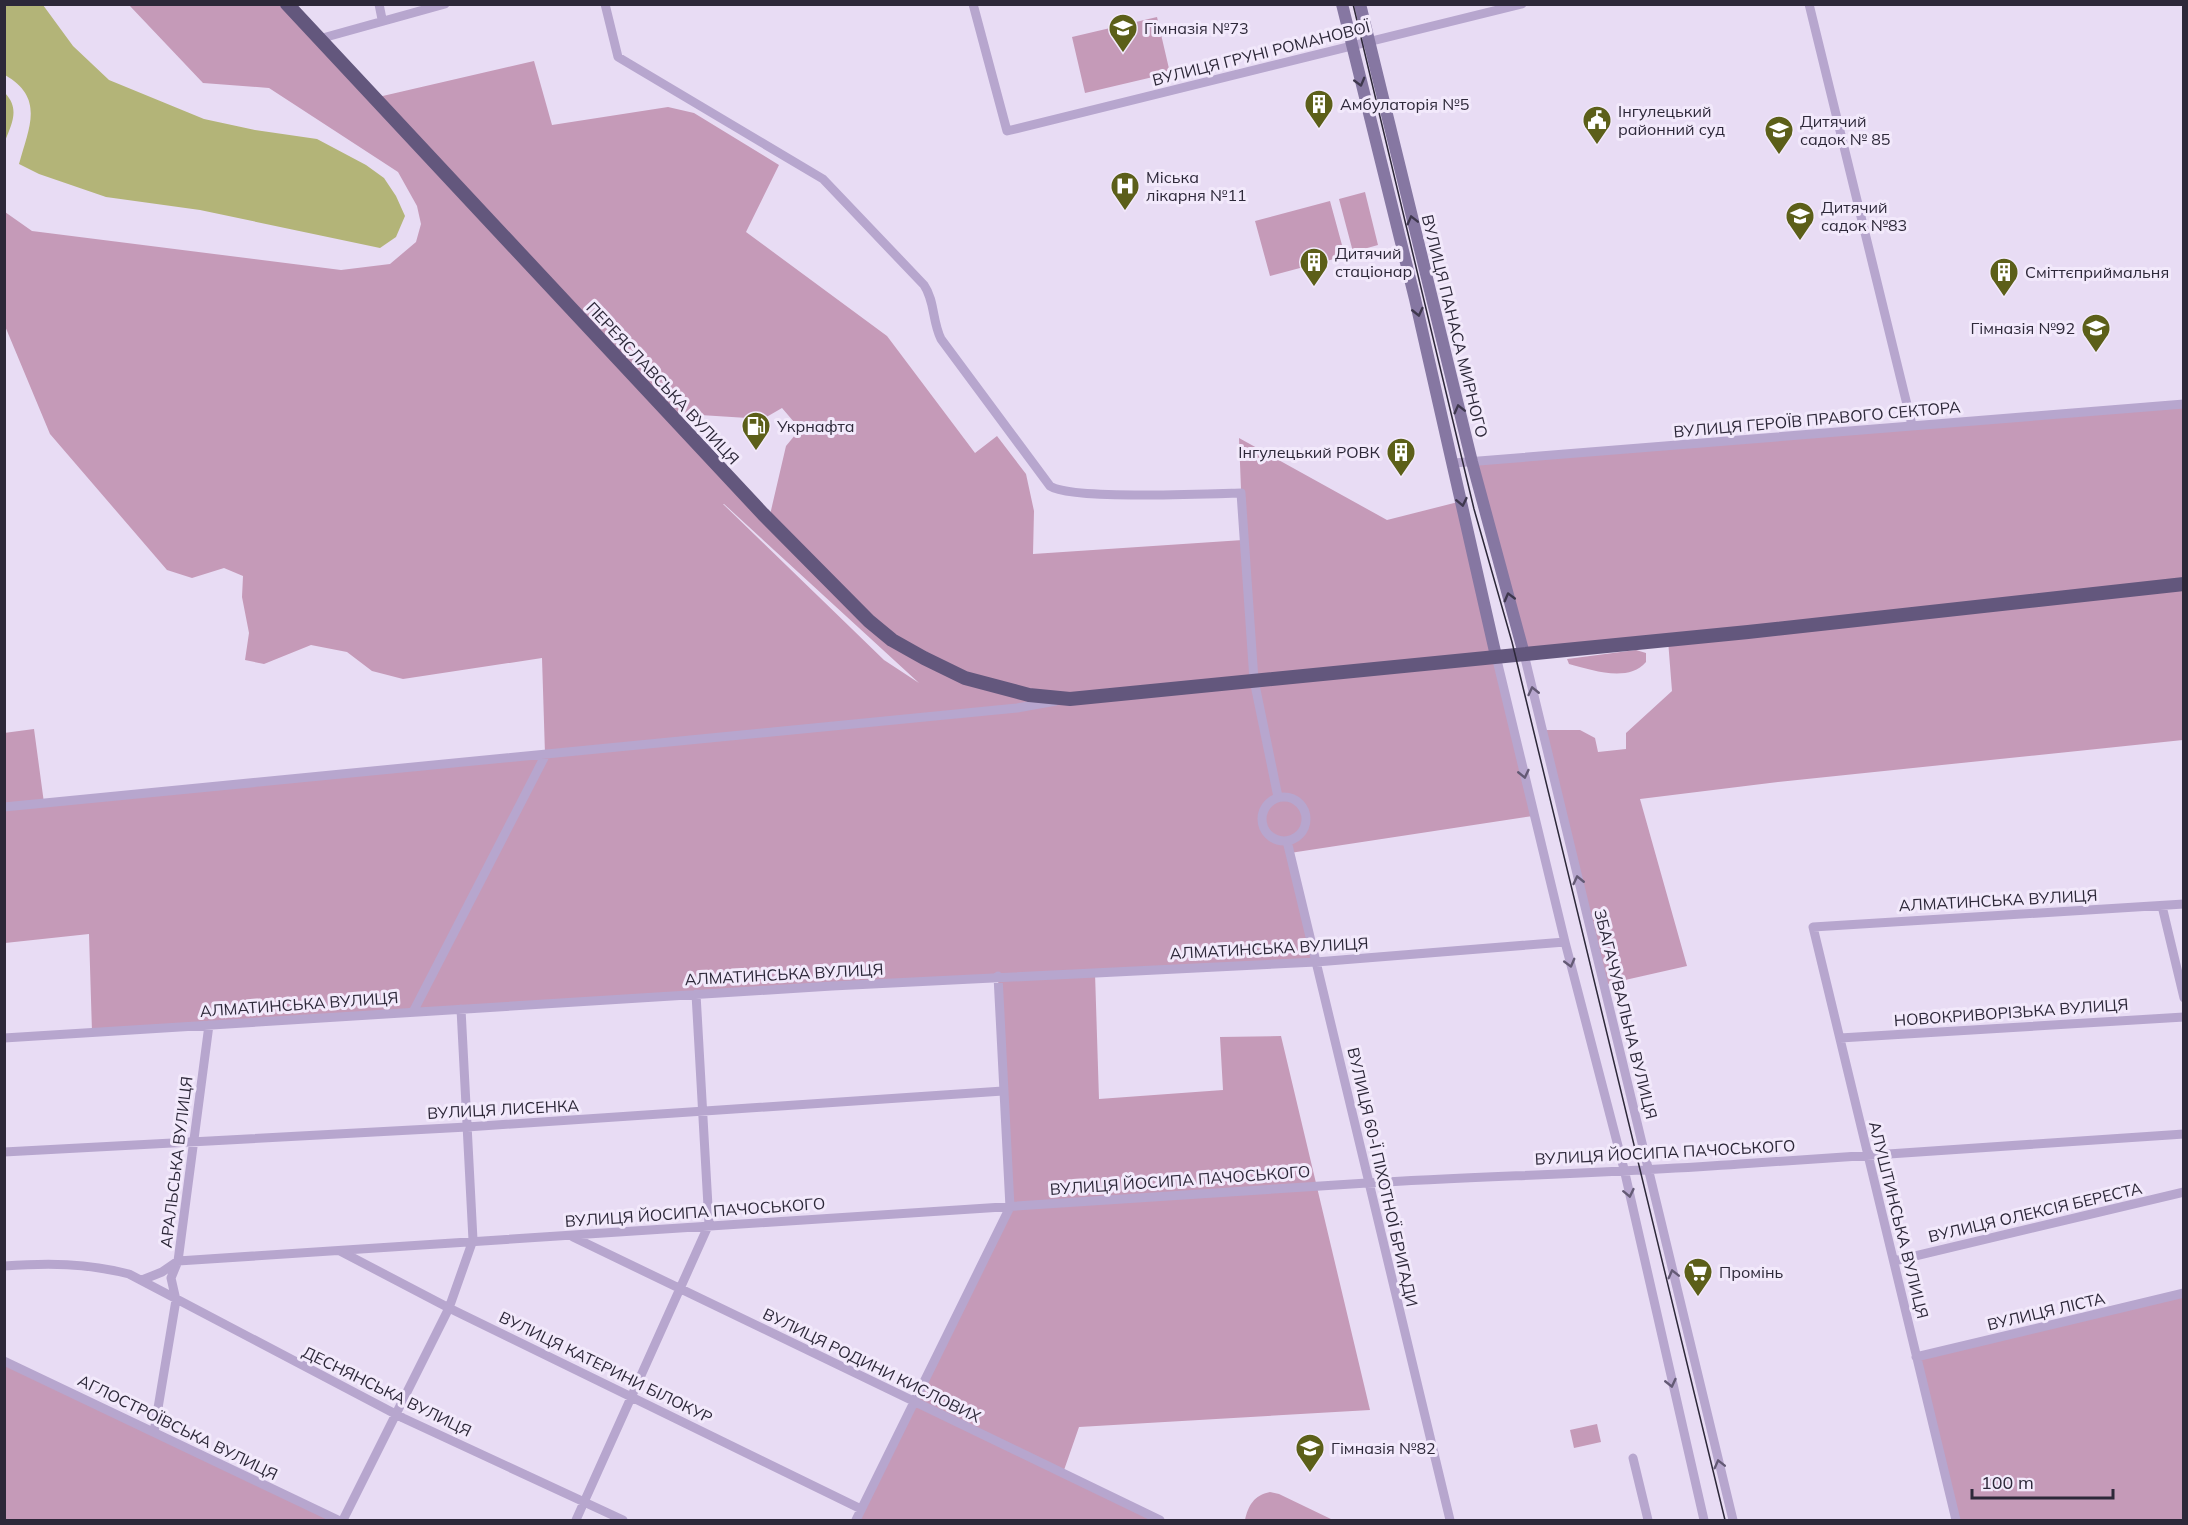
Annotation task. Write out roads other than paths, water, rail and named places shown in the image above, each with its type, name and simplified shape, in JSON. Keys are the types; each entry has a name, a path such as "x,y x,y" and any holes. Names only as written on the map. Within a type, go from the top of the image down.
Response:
{"main road":[{"name":"ПЕРЕЯСЛАВСЬКА ВУЛИЦЯ","path":"287,4 755,506 869,621 892,640 965,678 1029,695 1070,699 1748,632 2184,584"},
{"name":"ВУЛИЦЯ ПАНАСА МИРНОГО","path":"1342,4 1454,463 1496,656"},
{"name":"ВУЛИЦЯ ПАНАСА МИРНОГО","path":"1360,4 1472,462 1524,654"}],"street":[{"path":"379,4 382,20"},
{"path":"319,39 445,4"},
{"path":"605,4 618,57 823,179 924,285 931,296 934,320 940,339 1050,486 1076,493 1241,493 1254,680 1278,797"},
{"name":"ВУЛИЦЯ ГРУНІ РОМАНОВОЇ","path":"973,4 1007,131 1522,4"},
{"path":"1809,4 1912,426"},
{"name":"ВУЛИЦЯ ГЕРОЇВ ПРАВОГО СЕКТОРА","path":"1454,463 2184,404"},
{"name":"ЗБАГАЧУВАЛЬНА ВУЛИЦЯ","path":"1524,654 1733,1521"},
{"path":"1496,656 1565,942 1624,1169 1704,1521"},
{"path":"4,807 1017,708 1070,699"},
{"path":"413,1012 546,754"},
{"path":"1278,797 1294,799 1306,814 1302,832 1287,841 1278,841 1268,835 1262,822 1266,806 1278,797"},
{"name":"ВУЛИЦЯ 60-Ї ПІХОТНОЇ БРИГАДИ","path":"1287,841 1450,1521"},
{"name":"АЛМАТИНСЬКА ВУЛИЦЯ","path":"1813,927 2184,904"},
{"path":"2162,906 2184,999"},
{"name":"АЛУШТИНСЬКА ВУЛИЦЯ","path":"1813,927 1956,1521"},
{"name":"АЛМАТИНСЬКА ВУЛИЦЯ","path":"4,1038 998,976 1316,962 1565,942"},
{"path":"856,1521 1010,1207 998,976"},
{"path":"576,1521 710,1224 705,1112 696,994"},
{"path":"344,1521 449,1308 473,1240 461,1009"},
{"name":"НОВОКРИВОРІЗЬКА ВУЛИЦЯ","path":"1840,1038 2184,1017"},
{"name":"АРАЛЬСЬКА ВУЛИЦЯ","path":"142,1280 162,1272 178,1261 209,1025"},
{"name":"ВУЛИЦЯ ЛИСЕНКА","path":"4,1152 467,1127 1003,1091"},
{"name":"ВУЛИЦЯ ЙОСИПА ПАЧОСЬКОГО","path":"178,1261 473,1240 571,1236 710,1224 1369,1183 1648,1169 2184,1134"},
{"name":"ВУЛИЦЯ ОЛЕКСІЯ БЕРЕСТА","path":"1894,1261 2184,1192"},
{"name":"ВУЛИЦЯ РОДИНИ КИСЛОВИХ","path":"571,1236 1160,1521"},
{"name":"ВУЛИЦЯ КАТЕРИНИ БІЛОКУР","path":"338,1250 449,1308 861,1509"},
{"path":"154,1432 176,1300 171,1278 178,1261"},
{"path":"4,1266 73,1263 100,1266 142,1280"},
{"name":"ДЕСНЯНСЬКА ВУЛИЦЯ","path":"142,1280 176,1300 396,1414 623,1521"},
{"name":"ВУЛИЦЯ ЛІСТА","path":"1916,1357 2184,1293"},
{"name":"АГЛОСТРОЇВСЬКА ВУЛИЦЯ","path":"4,1361 338,1521"},
{"path":"1633,1458 1648,1521"}],"tram line":[{"path":"1353,4 1474,509 1512,642 1725,1520"}],"place":[{"name":"Гімназія №73","path":"1123,54"},
{"name":"Амбулаторія №5","path":"1319,130"},
{"name":"Інгулецький районний суд","path":"1597,146"},
{"name":"Дитячий садок № 85","path":"1779,156"},
{"name":"Міська лікарня №11","path":"1125,212"},
{"name":"Дитячий садок №83","path":"1800,242"},
{"name":"Дитячий стаціонар","path":"1314,288"},
{"name":"Сміттєприймальня","path":"2004,298"},
{"name":"Гімназія №92","path":"2096,354"},
{"name":"Укрнафта","path":"756,452"},
{"name":"Інгулецький РОВК","path":"1401,478"},
{"name":"Промінь","path":"1698,1298"},
{"name":"Гімназія №82","path":"1310,1474"}]}
